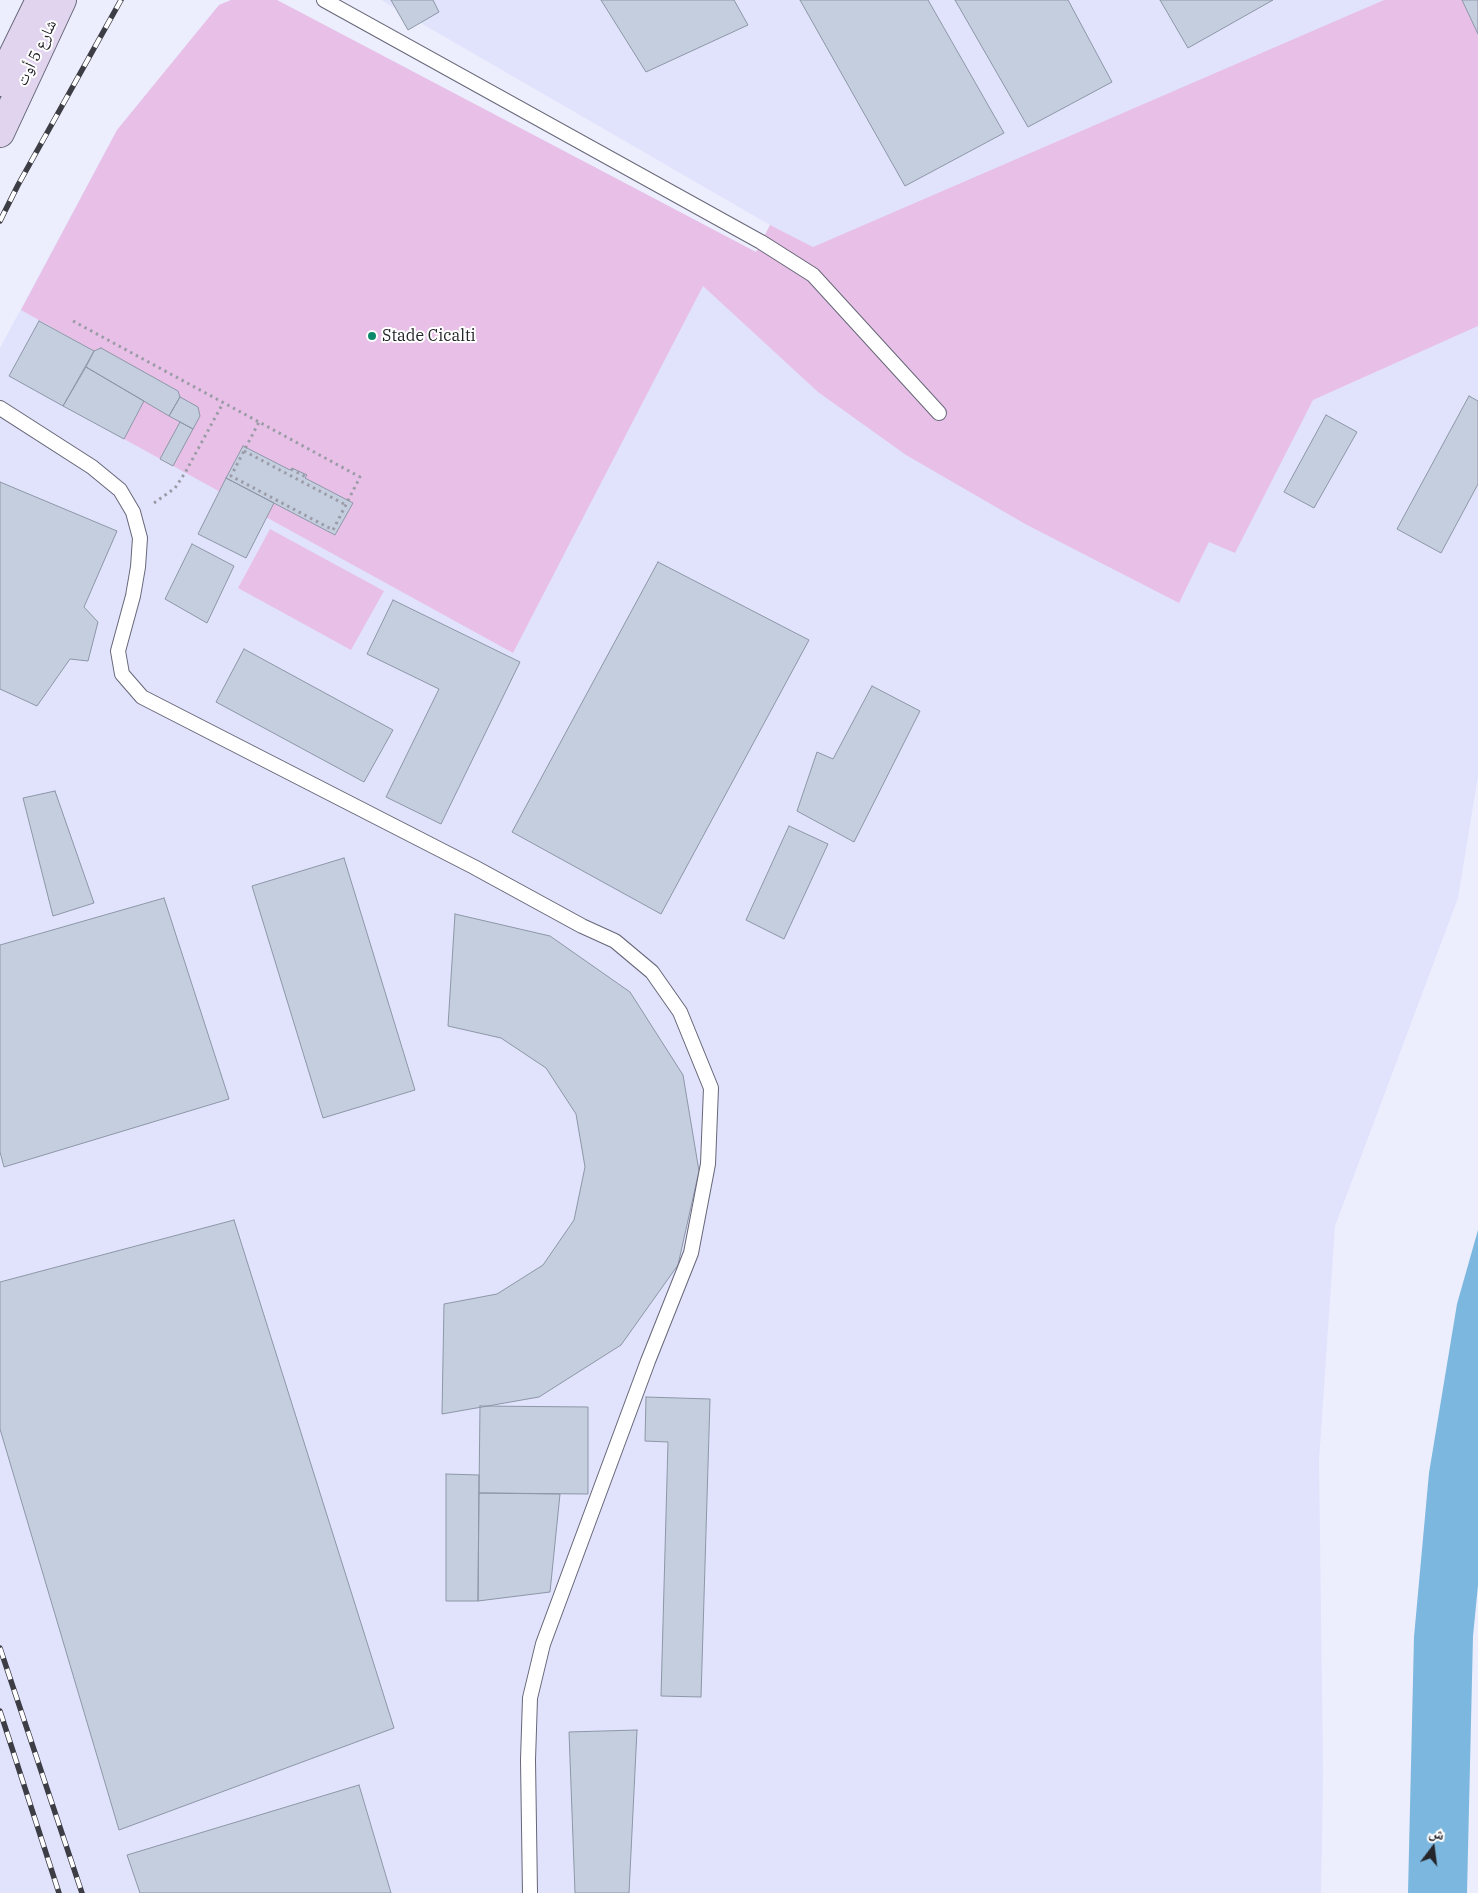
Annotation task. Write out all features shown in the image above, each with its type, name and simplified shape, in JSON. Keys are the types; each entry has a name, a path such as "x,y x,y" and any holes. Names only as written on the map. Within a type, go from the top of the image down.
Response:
{"main road":[{"name":"شارع 5 أوت","path":"0,82 40,0"},
{"name":"شارع 5 أوت","path":"0,133 62,0"}],"lane":[{"path":"324,0 761,242 813,275 938,413"},
{"path":"0,408 92,467 120,490 133,512 140,538 138,567 133,596 118,651 122,674 142,697 474,868 582,926 615,941 652,972 680,1012 711,1088 708,1164 691,1253 648,1361 543,1644 530,1698 528,1760 530,1893"}],"path":[{"path":"73,321 223,403 259,422 360,477 333,530 230,476 259,422"},
{"path":"133,512 159,501 175,488 223,403"},
{"path":"244,451 346,504"},
{"path":"291,469 306,477"},
{"path":"295,478 298,473"}],"shaded area":[{"path":"231,0 277,0 756,252 770,225 381,0 1478,0 1478,776 1458,898 1335,1226 1319,1461 1323,1772 1321,1893 0,1893 0,348 117,130 219,5"},
{"path":"231,0 277,0 756,252 770,225 813,247 1384,0 1462,0 1478,34 1478,326 1313,400 1235,553 1209,542 1179,603 1027,525 906,455 818,392 703,286 513,653 124,439 144,401 86,367 94,351 21,310 117,130 219,5"},
{"path":"270,529 384,591 351,650 238,588"}],"water":[{"path":"1478,1230 1478,1585 1473,1636 1467,1893 1408,1893 1414,1637 1429,1473 1457,1304"}],"building":[{"path":"391,0 433,0 439,12 408,30"},
{"path":"601,0 734,0 748,25 646,72"},
{"path":"800,0 928,0 1004,133 905,186"},
{"path":"955,0 1068,0 1112,82 1028,127"},
{"path":"1160,0 1273,0 1188,48"},
{"path":"1462,0 1478,0 1478,34"},
{"path":"39,321 94,351 63,406 9,376"},
{"path":"101,348 178,391 180,397 169,416 86,367 94,351"},
{"path":"86,367 144,401 124,439 63,406"},
{"path":"1469,396 1478,401 1478,484 1441,553 1397,529"},
{"path":"180,397 198,407 200,416 193,429 169,416"},
{"path":"1326,415 1357,432 1314,508 1284,492"},
{"path":"180,422 193,429 173,466 160,459"},
{"path":"243,446 290,470 292,468 307,475 305,478 353,503 335,535 226,478"},
{"path":"226,478 274,503 246,558 198,534"},
{"path":"0,482 117,531 84,607 98,622 88,661 70,659 37,706 0,689"},
{"path":"192,544 234,566 207,623 165,599"},
{"path":"658,562 809,640 661,914 512,832"},
{"path":"393,600 520,662 441,824 386,797 439,689 367,654"},
{"path":"244,649 393,730 364,782 216,702"},
{"path":"872,686 920,711 854,842 797,811 817,752 833,759"},
{"path":"55,791 94,903 53,916 23,798"},
{"path":"789,826 828,844 784,939 746,920"},
{"path":"344,858 415,1090 323,1118 252,886"},
{"path":"164,898 229,1099 4,1167 0,1152 0,945"},
{"path":"455,914 550,936 630,992 683,1075 699,1171 678,1265 621,1345 539,1397 442,1414 444,1304 497,1294 543,1265 574,1220 585,1167 576,1114 546,1068 501,1038 448,1026"},
{"path":"234,1220 394,1728 119,1830 0,1429 0,1282"},
{"path":"646,1397 710,1399 701,1697 661,1696 668,1442 645,1441"},
{"path":"480,1406 588,1407 588,1494 479,1493"},
{"path":"446,1474 479,1475 478,1601 446,1601"},
{"path":"479,1493 560,1494 550,1592 478,1601"},
{"path":"637,1730 629,1893 575,1893 569,1732"},
{"path":"359,1785 391,1893 140,1893 127,1855"}],"railway":[{"path":"0,221 18,185 121,0"},
{"path":"0,1648 82,1893"},
{"path":"0,1711 59,1893"}],"place":[{"name":"Stade Cicalti","path":"372,336"}]}
